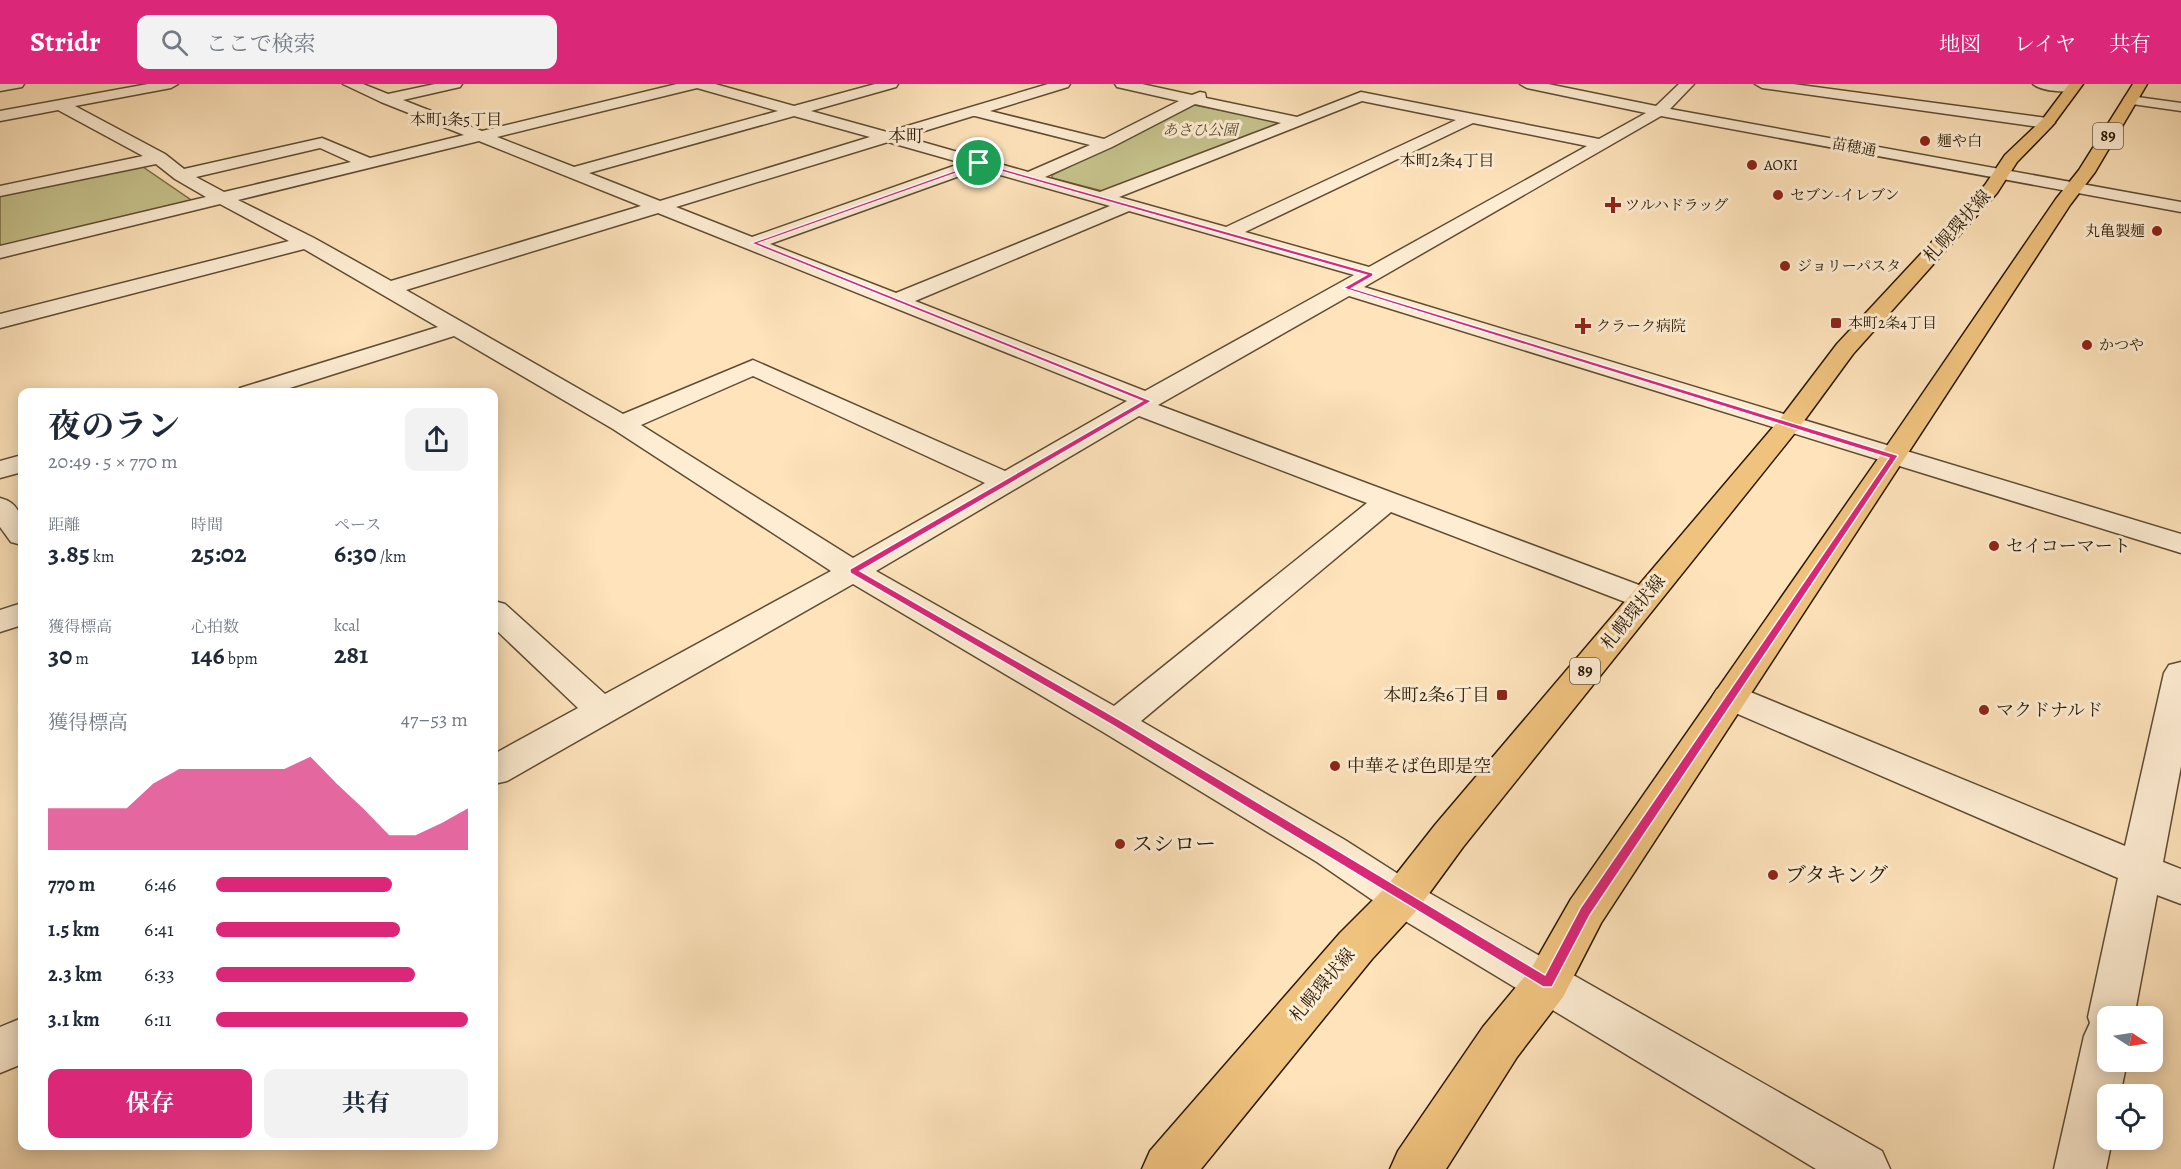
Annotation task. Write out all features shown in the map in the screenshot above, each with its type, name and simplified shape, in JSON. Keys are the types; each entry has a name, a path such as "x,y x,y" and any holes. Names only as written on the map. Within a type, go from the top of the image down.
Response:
{"main road":[{"name":"89","path":"1416,1169 1500,1042 1547,983 1586,911 2062,203 2075,187 2140,84"},
{"name":"札幌環状線","path":"1168,1169 1356,946 1402,898 1449,836 1789,424 1845,349 1991,189 2011,159 2047,123 2075,86"}],"street":[{"path":"0,87 16,84"},
{"path":"136,84 153,87"},
{"path":"0,116 171,84"},
{"path":"350,84 898,300 1143,404 1387,501 1644,598"},
{"path":"386,99 455,84"},
{"path":"0,252 697,84 1371,274"},
{"path":"574,172 891,84"},
{"path":"388,289 1063,84"},
{"path":"1122,84 1299,122"},
{"name":"苗穂通","path":"1533,84 1659,111 2181,207"},
{"path":"498,769 853,571 1005,482 1659,111 1687,84"},
{"path":"1762,84 1907,98 2047,123"},
{"path":"2040,84 2075,86"},
{"path":"1030,177 1106,144 1213,89"},
{"path":"1100,198 1361,96 1600,144"},
{"path":"1894,119 1907,98"},
{"path":"2130,100 2181,107"},
{"path":"61,105 170,166 223,200 307,242 621,424 853,571 1116,723 1331,851 1402,898 1864,1169"},
{"path":"975,112 1106,144"},
{"path":"1228,233 1474,117"},
{"path":"1874,151 1884,135"},
{"path":"0,191 322,143 370,164"},
{"path":"754,243 979,163"},
{"path":"898,300 1128,206"},
{"path":"0,321 307,242"},
{"path":"1346,288 2181,544"},
{"path":"267,388 454,329"},
{"path":"621,424 753,367 1005,482"},
{"path":"0,470 18,464"},
{"path":"1116,723 1387,501"},
{"path":"0,507 18,531"},
{"path":"0,622 18,615"},
{"path":"498,615 602,711"},
{"path":"2113,1006 2181,673"},
{"path":"1730,697 2181,887"},
{"path":"0,1052 18,1041"},
{"path":"2080,1169 2100,1072"}],"green space":[{"name":"あさひ公園","path":"1194,105 1282,122 1282,124 1106,192 1052,178 1052,175"},
{"path":"143,167 194,202 0,248 0,195"}],"place":[{"name":"麺や白","path":"1925,141"},
{"name":"AOKI","path":"1752,165"},
{"name":"セブン-イレブン","path":"1778,195"},
{"name":"ツルハドラッグ","path":"1613,205"},
{"name":"丸亀製麺","path":"2157,231"},
{"name":"ジョリーパスタ","path":"1785,266"},
{"name":"本町2条4丁目","path":"1836,323"},
{"name":"クラーク病院","path":"1583,326"},
{"name":"かつや","path":"2087,345"},
{"name":"セイコーマート","path":"1994,546"},
{"name":"本町2条6丁目","path":"1502,695"},
{"name":"マクドナルド","path":"1984,710"},
{"name":"中華そば色即是空","path":"1335,766"},
{"name":"スシロー","path":"1120,844"},
{"name":"ブタキング","path":"1773,875"}],"district":[{"name":"本町1条5丁目","path":"456,120"},
{"name":"本町","path":"906,136"},
{"name":"本町2条4丁目","path":"1447,161"}],"route":[{"path":"979,163 1371,274 1346,288 1894,456 1586,911 1547,983 1402,898 1331,851 1116,723 853,571 887,549 1148,401 754,243 979,163"}]}
